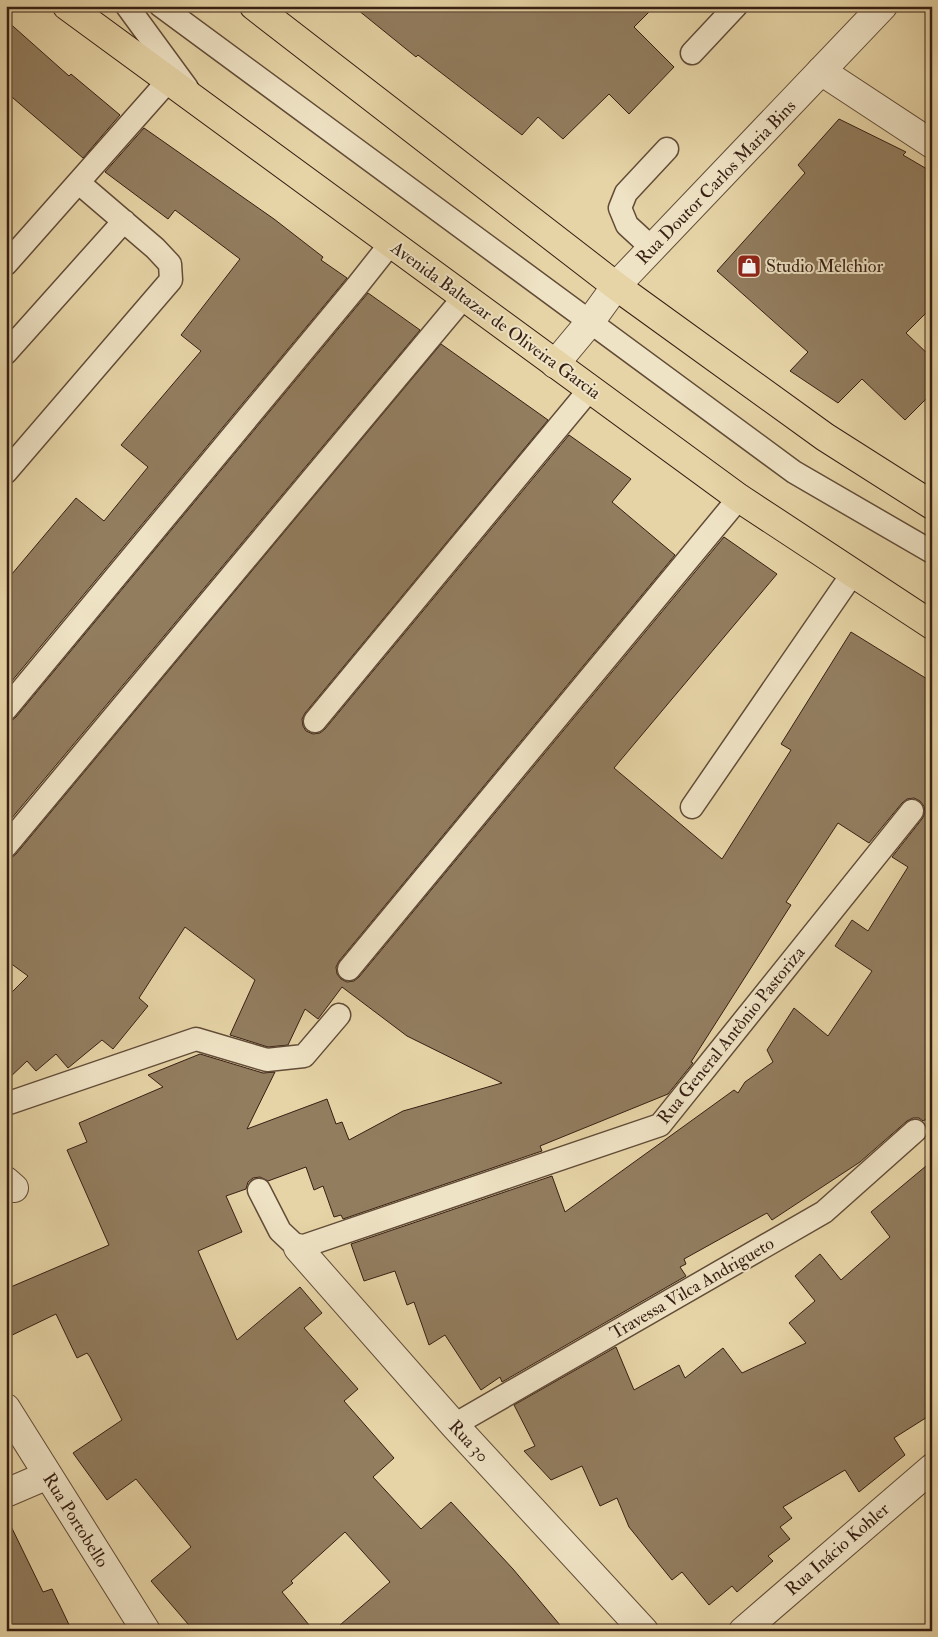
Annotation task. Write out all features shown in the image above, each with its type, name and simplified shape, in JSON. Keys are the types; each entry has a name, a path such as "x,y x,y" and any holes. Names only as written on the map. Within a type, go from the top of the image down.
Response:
{"main road":[{"name":"Avenida Baltazar de Oliveira Garcia","path":"67,6 739,498 932,625"},
{"path":"254,8 616,286 825,437 932,505"}],"street":[{"name":"Rua Doutor Carlos Maria Bins","path":"556,364 616,286 821,71 872,10"},
{"path":"821,71 932,144"},
{"name":"Rua 30","path":"298,1248 454,1425 644,1631"},
{"name":"Rua Portobello","path":"6,1408 146,1631"},
{"name":"Rua Inácio Kohler","path":"743,1631 932,1468"},
{"path":"6,1493 48,1475"}],"lane":[{"path":"127,6 196,100"},
{"path":"161,6 794,472 932,552"},
{"path":"692,53 736,6"},
{"path":"6,264 168,81"},
{"path":"652,248 627,225 620,208 626,193 666,149"},
{"path":"6,472 171,280 170,264 155,248 79,182"},
{"path":"6,353 124,221"},
{"path":"6,709 391,243"},
{"path":"6,846 464,297"},
{"path":"314,722 590,389"},
{"path":"349,969 739,498"},
{"path":"692,807 853,573"},
{"name":"Rua General Antônio Pastoriza","path":"298,1248 660,1125 912,811"},
{"path":"6,1104 196,1039 267,1060 304,1056 339,1015"},
{"name":"Travessa Vilca Andrigueto","path":"454,1425 824,1212 915,1131"},
{"path":"259,1190 280,1231 298,1248"}],"building":[{"path":"353,6 655,6 634,27 674,67 629,114 609,94 563,139 538,117 522,135 418,55 416,57"},
{"path":"6,20 69,76 71,74 120,115 83,158 6,92"},
{"path":"839,119 906,152 903,155 932,172 932,307 906,333 932,358 932,393 905,420 862,379 838,403 790,371 808,352 717,271 805,173 798,165"},
{"path":"144,128 274,219 323,257 321,260 347,278 6,688 6,581 76,498 104,521 148,467 121,445 201,351 181,335 240,259 175,210 168,219 105,172"},
{"path":"368,293 420,330 6,825 6,722 16,717"},
{"path":"441,344 548,420 305,713 302,719 306,731 313,734 320,733 325,729 569,435 631,479 612,502 675,555 339,961 336,967 337,974 347,982 354,981 359,977 724,537 777,574 614,768 722,859 791,750 781,744 851,632 932,682 932,1116 923,1121 919,1118 913,1118 907,1121 860,1162 772,1220 767,1213 684,1259 686,1264 680,1267 686,1276 502,1382 500,1377 481,1390 445,1335 429,1345 414,1302 407,1305 395,1271 364,1281 351,1244 552,1176 565,1212 734,1090 738,1093 745,1082 773,1062 767,1050 794,1008 828,1036 872,971 835,946 852,920 868,931 908,867 892,857 925,813 924,806 914,798 907,799 902,803 869,843 838,823 786,902 791,905 691,1062 693,1063 668,1094 540,1146 542,1151 343,1219 341,1215 334,1217 323,1186 314,1190 306,1167 268,1181 260,1177 253,1178 248,1182 246,1189 226,1196 242,1232 198,1251 237,1340 300,1287 322,1313 304,1328 358,1389 344,1401 394,1458 373,1477 421,1529 451,1502 513,1569 565,1631 333,1631 390,1582 345,1532 291,1581 293,1583 282,1592 314,1631 194,1631 151,1581 191,1547 136,1479 107,1500 73,1453 122,1420 90,1357 87,1353 77,1358 56,1314 6,1338 6,1289 109,1245 67,1150 87,1142 79,1123 163,1087 148,1075 200,1054 263,1073 275,1072 247,1129 327,1099 336,1124 342,1122 349,1140 403,1111 502,1083 407,1036 342,987 318,1019 305,1009 288,1045 268,1047 230,1035 255,980 185,927 139,998 148,1006 113,1049 102,1040 68,1068 56,1054 36,1071 27,1061 6,1081 6,998 28,976 6,960 6,859 16,854"},
{"path":"932,1161 932,1414 894,1438 905,1455 859,1492 845,1470 783,1507 792,1518 780,1527 790,1539 768,1556 773,1561 737,1592 732,1586 709,1605 682,1572 672,1580 629,1527 617,1498 600,1506 582,1466 551,1480 524,1451 535,1446 514,1405 616,1347 634,1390 679,1365 685,1378 723,1348 742,1373 806,1343 789,1323 815,1301 795,1276 820,1254 841,1280 890,1237 871,1212"},
{"path":"6,1516 43,1592 52,1589 72,1631 6,1631"}],"place":[{"name":"Studio Melchior","path":"749,266"}]}
